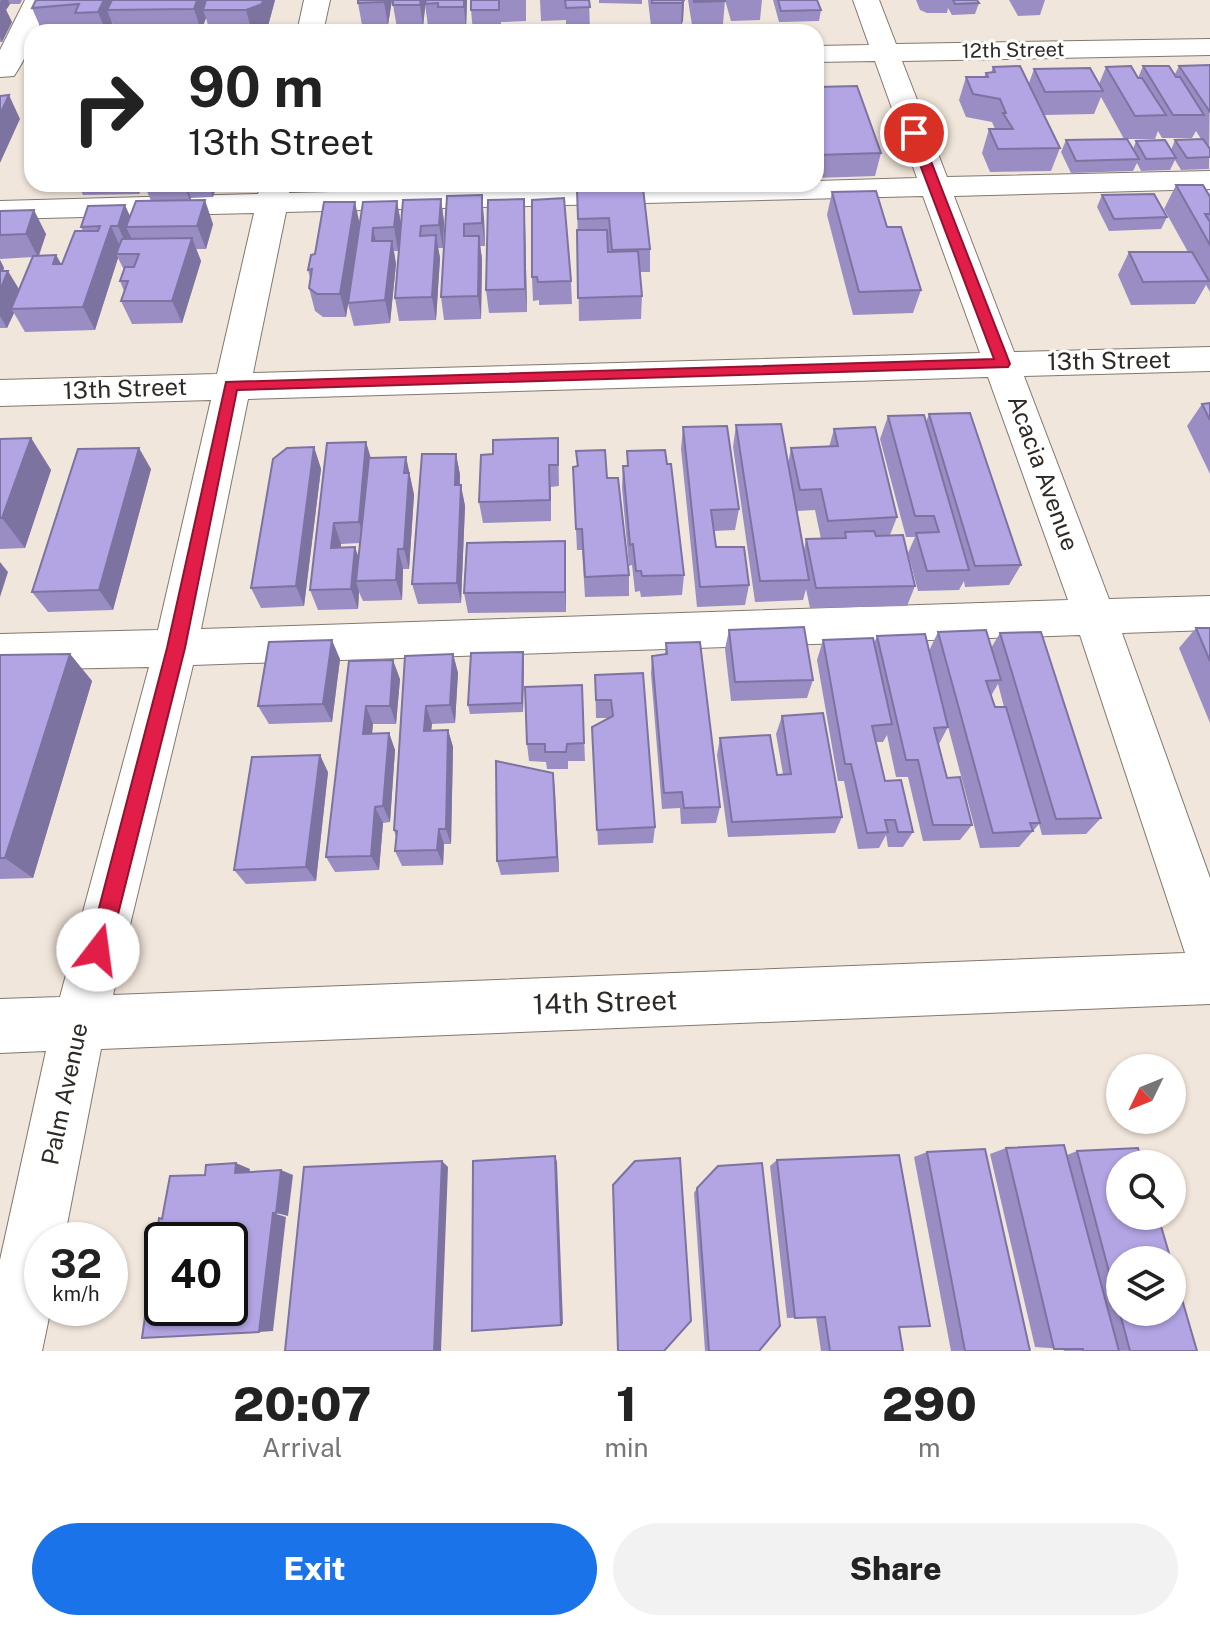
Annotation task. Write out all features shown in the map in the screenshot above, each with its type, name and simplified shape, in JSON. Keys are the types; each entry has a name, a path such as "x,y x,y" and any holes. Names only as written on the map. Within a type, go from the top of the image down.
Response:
{"street":[{"path":"26,24 38,0"},
{"path":"312,24 317,0"},
{"name":"Acacia Avenue","path":"866,0 1095,617 1210,950"},
{"path":"24,27 2,70 24,69"},
{"name":"12th Street","path":"824,54 1210,47"},
{"path":"824,189 1210,180"},
{"path":"0,210 274,194 494,192"},
{"name":"Palm Avenue","path":"11,1351 79,1024 176,648 274,194"},
{"name":"13th Street","path":"0,393 1210,359"},
{"path":"0,652 1210,613"},
{"name":"14th Street","path":"0,1026 1210,978"}],"building":[{"path":"36,0 104,0 98,12 75,13 79,4 32,8"},
{"path":"112,0 197,0 194,9 107,10"},
{"path":"206,0 263,0 262,4 246,10 203,10"},
{"path":"358,0 385,0 358,3"},
{"path":"393,0 421,0 420,5 393,5"},
{"path":"426,0 464,0 464,7 438,7 438,3 425,4"},
{"path":"471,0 499,0 499,10 471,10"},
{"path":"565,0 589,0 590,7 566,8"},
{"path":"652,0 684,0 682,3 652,3"},
{"path":"725,0 725,1 694,2"},
{"path":"778,0 817,0 821,10 781,11"},
{"path":"953,0 977,0 979,3 955,4"},
{"path":"1210,65 1210,112 1179,66"},
{"path":"1020,66 1060,148 998,149 989,129 1013,129 1003,113 1006,113 1000,99 973,94 966,77 988,77 986,73 995,72 993,67"},
{"path":"1131,66 1166,115 1135,116 1106,67"},
{"path":"1143,66 1169,66 1176,77 1180,77 1204,115 1173,115"},
{"path":"1090,68 1103,91 1045,92 1034,69"},
{"path":"857,86 881,153 824,155 824,87"},
{"path":"9,95 0,114 0,96"},
{"path":"1127,139 1139,159 1076,161 1066,140"},
{"path":"1203,139 1210,149 1210,157 1187,158 1175,140"},
{"path":"1165,140 1176,158 1146,159 1136,141"},
{"path":"1176,185 1203,185 1210,197 1210,214 1205,214 1210,222 1210,245"},
{"path":"876,191 887,227 901,227 921,290 859,292 832,192"},
{"path":"577,192 643,192 650,249 612,250 609,218 578,219"},
{"path":"1154,194 1167,217 1114,219 1102,195"},
{"path":"482,195 482,223 464,224 464,236 479,236 478,296 441,297 447,196"},
{"path":"564,198 571,281 538,282 537,277 532,277 532,200"},
{"path":"441,199 439,225 421,226 420,236 436,235 432,297 395,298 403,200"},
{"path":"524,199 525,289 486,290 488,200"},
{"path":"205,200 197,226 126,227 136,201"},
{"path":"397,201 394,227 373,228 372,241 392,241 385,300 348,303 363,202"},
{"path":"324,202 355,202 340,294 317,294 309,288 312,269 308,270 311,255 315,254"},
{"path":"125,205 118,226 111,226 83,307 11,309 33,256 56,255 53,264 62,264 75,231 98,231 100,226 81,227 88,206"},
{"path":"34,210 26,234 0,235 0,211"},
{"path":"577,230 607,230 608,252 638,251 642,296 578,298"},
{"path":"192,238 172,301 121,301 128,281 120,281 125,267 134,267 139,254 116,254 122,239"},
{"path":"1129,252 1192,252 1209,281 1143,282"},
{"path":"0,271 8,271 0,290"},
{"path":"1210,403 1210,420 1202,404"},
{"path":"970,413 1021,565 975,566 929,414"},
{"path":"924,415 969,570 927,571 916,533 939,532 934,516 915,516 888,416"},
{"path":"781,424 809,580 760,581 736,425"},
{"path":"727,426 739,509 711,510 716,547 744,547 749,585 700,587 683,427"},
{"path":"875,427 897,517 828,521 821,489 800,490 791,448 838,446 834,429"},
{"path":"31,438 2,518 0,518 0,439"},
{"path":"558,438 558,465 549,465 550,500 479,502 481,455 493,454 493,440"},
{"path":"366,442 359,522 334,523 331,548 355,547 351,589 310,590 327,443"},
{"path":"314,447 296,586 251,588 273,459 287,448"},
{"path":"139,448 99,590 32,592 78,449"},
{"path":"605,450 607,478 618,478 629,575 585,577 582,529 576,529 573,467 578,466 576,451"},
{"path":"665,450 667,464 671,464 684,575 642,576 641,571 636,571 633,544 630,545 623,466 628,466 627,451"},
{"path":"422,454 456,454 455,485 461,485 457,583 412,584"},
{"path":"406,457 404,473 409,473 404,549 398,549 396,580 356,581 369,458"},
{"path":"874,531 876,536 903,535 915,586 816,588 806,539 846,538 845,532"},
{"path":"565,541 565,592 464,593 467,543"},
{"path":"804,627 813,680 735,682 729,630"},
{"path":"1196,628 1210,628 1210,661"},
{"path":"986,630 1001,680 986,681 995,707 1006,707 1040,823 1030,823 1033,831 993,833 938,632"},
{"path":"1041,632 1101,818 1056,819 1000,633"},
{"path":"925,634 948,727 934,728 947,778 960,777 972,825 933,825 918,760 906,760 877,636"},
{"path":"873,638 892,724 872,726 885,781 901,780 913,832 898,832 895,820 885,820 888,832 867,833 851,764 845,764 823,640"},
{"path":"332,640 323,704 258,706 269,642"},
{"path":"700,642 720,807 684,808 682,792 664,793 652,656 667,654 666,643"},
{"path":"523,652 522,703 468,705 471,653"},
{"path":"70,654 5,858 0,858 0,655"},
{"path":"453,654 450,705 426,706 424,731 448,730 446,829 439,829 437,850 395,851 405,656"},
{"path":"393,660 390,706 366,706 363,734 389,733 383,806 375,807 371,856 326,857 349,661"},
{"path":"643,673 655,827 597,830 592,727 613,716 611,700 596,700 595,675"},
{"path":"582,685 584,743 567,744 566,752 545,752 545,744 527,744 525,687"},
{"path":"823,713 842,817 732,822 720,738 770,735 777,775 791,774 782,716"},
{"path":"320,755 306,867 234,870 252,757"},
{"path":"496,761 553,773 557,857 497,861"},
{"path":"1064,1145 1106,1302 1106,1326 1112,1326 1119,1351 1054,1349 1006,1148"},
{"path":"1138,1148 1106,1150 1106,1230 1162,1230 1167,1246 1106,1246 1106,1260 1077,1151"},
{"path":"985,1149 1030,1351 965,1351 927,1152"},
{"path":"899,1155 930,1326 899,1327 903,1351 830,1351 825,1317 795,1318 777,1160"},
{"path":"555,1156 561,1325 472,1331 473,1161"},
{"path":"680,1158 691,1321 664,1351 618,1351 613,1185 635,1161"},
{"path":"442,1161 434,1351 285,1351 304,1167"},
{"path":"236,1163 235,1173 281,1170 259,1332 142,1338 144,1324 248,1326 248,1222 158,1222 159,1218 162,1219 170,1176 205,1175 206,1165"},
{"path":"762,1163 780,1326 759,1351 709,1351 697,1188 718,1166"},
{"path":"1186,1313 1197,1351 1130,1351 1123,1326 1186,1326"}],"route":[{"path":"98,950 176,648 231,385 1003,364 914,133"}]}
